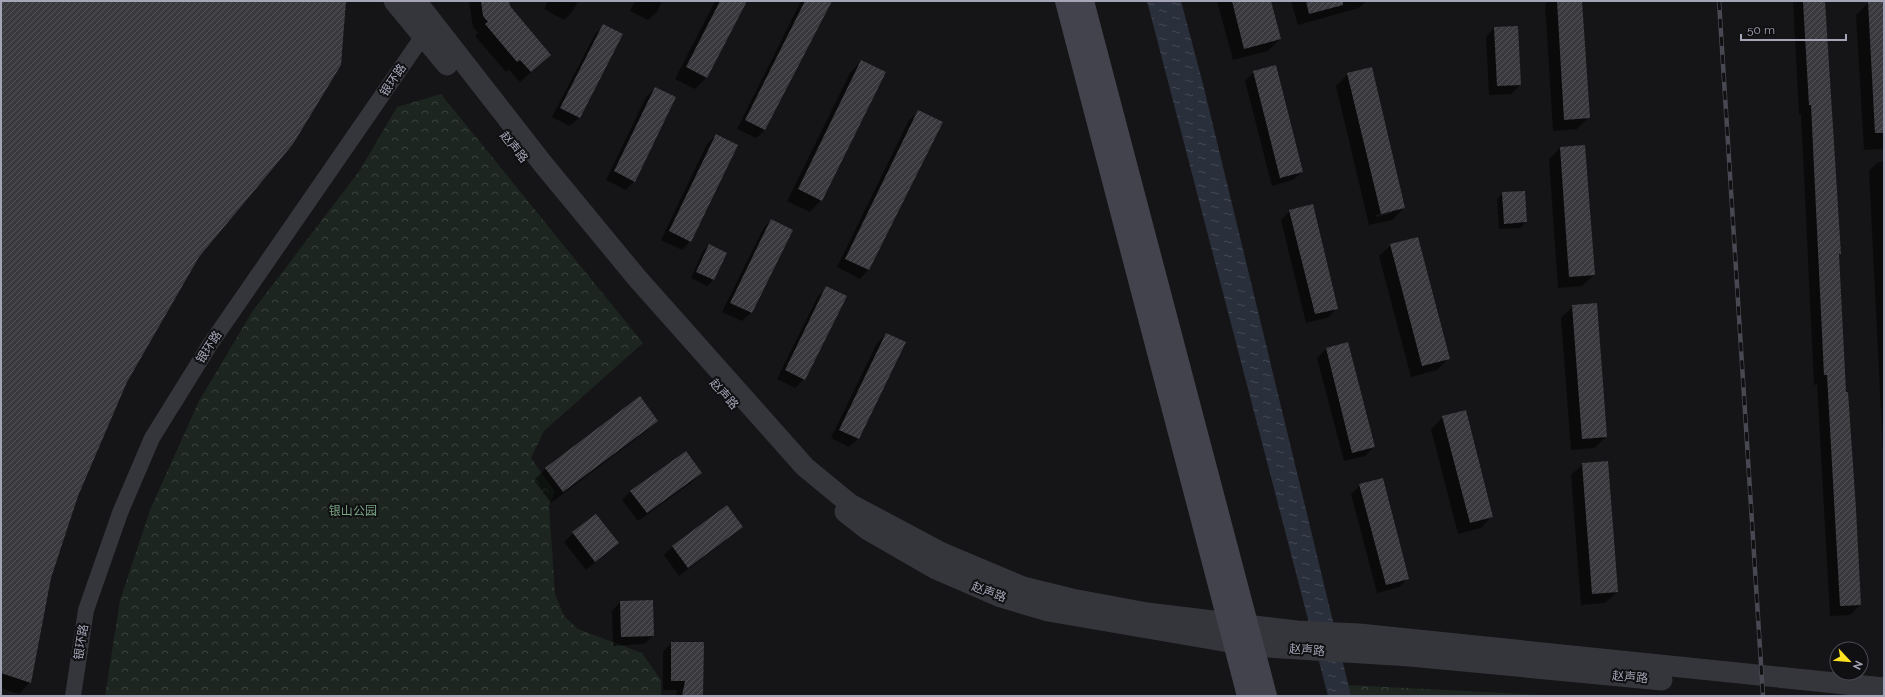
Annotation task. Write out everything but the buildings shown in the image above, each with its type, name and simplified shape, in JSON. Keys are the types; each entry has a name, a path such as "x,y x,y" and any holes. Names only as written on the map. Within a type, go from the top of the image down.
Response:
{"main road":[{"path":"1066,1 1240,634 1266,696"},
{"path":"1083,1 1240,634 1248,696"}],"street":[{"name":"赵声路","path":"394,1 572,219 689,356 793,471 868,530 934,568 980,589 1035,607 1092,620 1240,634 1356,654 1410,656 1830,696"},
{"path":"416,1 543,164 642,283 805,468 850,504 942,553 1023,587 1240,634 1297,631 1359,634 1884,688"},
{"name":"银环路","path":"73,696 86,610 120,514 152,438 211,343 423,36"}],"green space":[{"name":"银山公园","path":"441,94 643,343 544,431 531,458 555,492 549,505 555,594 564,616 578,629 642,653 661,680 661,696 105,696 120,600 150,510 199,401 252,312 360,170 397,107"},
{"path":"1347,685 1564,696 1351,696"}],"water":[{"path":"1147,1 1181,1 1203,84 1351,696 1328,696"}],"railway":[{"path":"1719,1 1763,696"}]}
